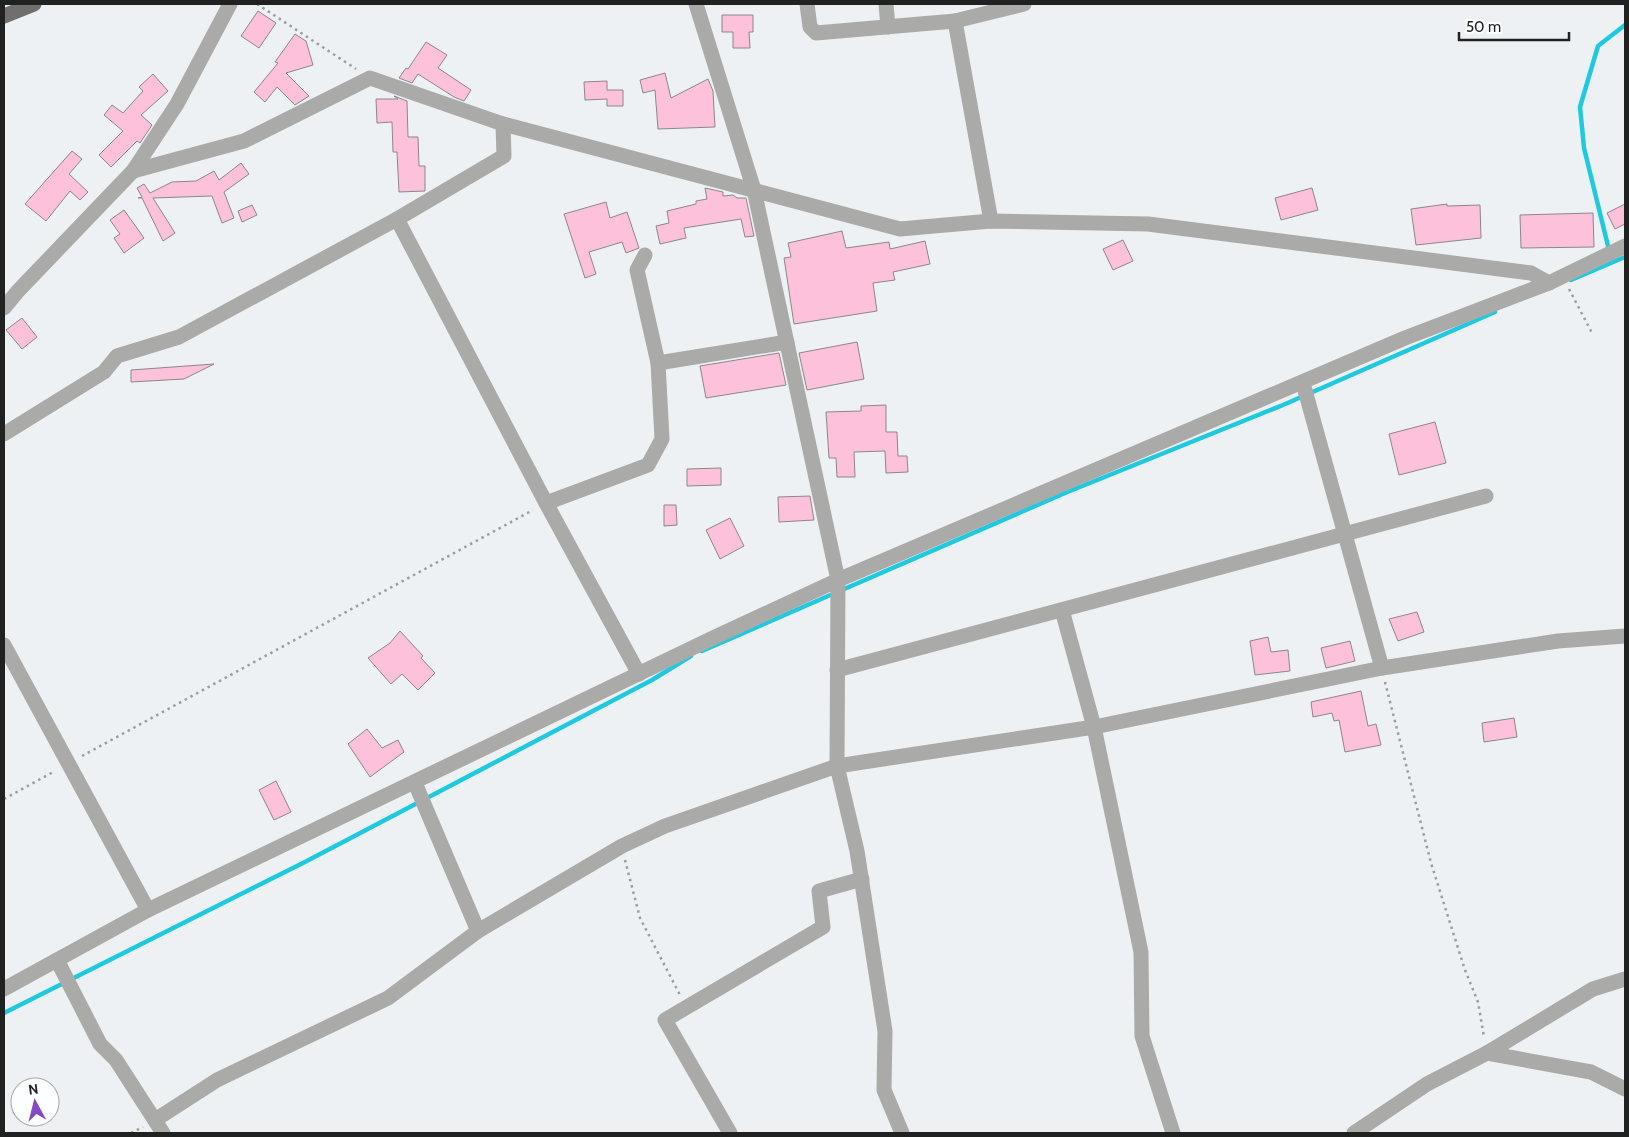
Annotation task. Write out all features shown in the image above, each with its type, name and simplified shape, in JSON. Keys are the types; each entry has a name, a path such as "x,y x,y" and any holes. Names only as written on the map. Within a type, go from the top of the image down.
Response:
{"main road":[{"path":"4,16 34,4"}],"street":[{"path":"4,308 133,171 178,104 230,4"},
{"path":"697,4 754,190 838,580 837,766 862,880 885,1031 884,1090 902,1133"},
{"path":"807,4 810,27 816,33 955,21 1024,4"},
{"path":"886,4 888,26"},
{"path":"955,21 991,221"},
{"path":"133,171 244,141 370,78 503,124 900,229 991,221 1148,224 1531,273 1549,283"},
{"path":"4,434 104,372 117,356 179,337 397,219 504,156 503,124"},
{"path":"397,219 546,503 639,674"},
{"path":"4,989 148,910 838,580 1405,338 1549,283 1625,246"},
{"path":"546,503 648,465 662,438 658,363 637,270 644,255"},
{"path":"658,363 787,342"},
{"path":"1303,383 1382,668"},
{"path":"837,670 1486,496"},
{"path":"1062,610 1094,727 1141,952 1142,1036 1173,1133"},
{"path":"57,960 100,1044 116,1060 159,1127 217,1080 388,998 478,931 622,846 665,826 837,766 1094,727 1382,668 1558,641 1625,636"},
{"path":"4,645 148,910"},
{"path":"415,783 478,931"},
{"path":"730,1133 665,1020 823,927 819,891 862,880"},
{"path":"1354,1133 1427,1084 1487,1054 1593,989 1625,979"},
{"path":"1487,1054 1591,1072 1625,1089"}],"path":[{"path":"257,4 370,78"},
{"path":"1570,291 1592,334"},
{"path":"4,799 546,503"},
{"path":"1382,668 1431,863 1465,970 1478,1002 1487,1054"},
{"path":"622,846 640,918 686,1008"}],"building":[{"path":"258,11 276,23 259,48 241,36"},
{"path":"722,15 753,15 753,32 749,32 750,48 733,48 733,32 722,32"},
{"path":"295,34 306,41 313,65 286,73 309,96 295,105 277,87 265,102 254,92 278,63 275,62"},
{"path":"426,42 447,55 438,68 471,90 464,101 454,97 418,74 412,83 399,78 406,68 408,69"},
{"path":"665,73 671,98 708,79 713,91 715,127 658,129 655,90 643,93 640,80"},
{"path":"153,74 168,91 141,115 152,125 140,143 137,141 111,167 99,155 123,131 104,115 112,105 123,113 143,91 139,87"},
{"path":"607,81 607,90 623,90 623,106 607,106 607,99 585,100 584,82"},
{"path":"394,96 407,101 408,137 418,137 419,166 425,166 425,191 399,192 397,152 393,152 392,122 377,123 376,99 398,99"},
{"path":"72,151 82,159 69,174 88,192 80,200 70,191 46,221 25,204"},
{"path":"241,163 249,174 224,192 234,218 222,223 212,196 153,198 175,233 163,241 142,198 138,198 142,197 137,188 144,184 150,193 172,182 196,181 214,171 219,180"},
{"path":"705,188 723,192 723,196 733,195 737,198 746,198 754,236 745,237 741,219 684,228 686,238 660,244 656,226 669,223 667,211 696,204 696,201 707,199"},
{"path":"1312,188 1318,210 1281,220 1275,198"},
{"path":"606,202 610,218 627,212 639,248 626,253 622,242 589,252 596,274 585,278 564,214"},
{"path":"1447,204 1447,206 1480,205 1481,238 1416,245 1411,209"},
{"path":"1625,204 1625,224 1615,229 1607,213"},
{"path":"252,205 257,215 242,222 238,211"},
{"path":"124,210 144,238 124,253 114,238 120,234 110,220"},
{"path":"1593,213 1594,247 1521,248 1520,215"},
{"path":"842,231 846,248 889,242 890,249 925,241 930,264 893,272 895,280 873,283 877,311 794,324 784,258 791,257 788,243"},
{"path":"1123,240 1133,261 1113,270 1103,249"},
{"path":"22,318 37,337 22,349 6,330"},
{"path":"857,342 864,379 807,390 799,353"},
{"path":"779,353 786,385 706,398 700,366"},
{"path":"214,364 184,379 131,382 131,370"},
{"path":"886,405 886,432 897,432 898,456 907,456 908,472 886,473 885,451 854,452 855,477 837,477 836,458 829,458 826,412 861,411 861,406"},
{"path":"1435,422 1446,463 1399,475 1389,434"},
{"path":"721,468 721,485 687,486 687,469"},
{"path":"810,496 814,520 779,522 778,497"},
{"path":"664,505 676,505 677,525 664,526"},
{"path":"730,518 744,546 720,559 706,530"},
{"path":"1417,612 1424,632 1398,641 1389,619"},
{"path":"400,631 423,656 421,658 435,673 418,690 402,674 391,684 368,658 390,643"},
{"path":"1268,637 1271,652 1288,650 1290,671 1255,675 1250,641"},
{"path":"1350,641 1355,661 1326,668 1321,648"},
{"path":"1361,691 1368,726 1376,724 1381,745 1345,752 1339,720 1334,721 1332,713 1313,717 1311,702"},
{"path":"1514,718 1517,737 1484,742 1482,723"},
{"path":"367,729 382,748 398,740 404,752 370,777 348,744"},
{"path":"276,781 291,812 274,820 259,790"}],"waterway":[{"path":"1609,250 1584,148 1580,107 1598,46 1625,25"},
{"path":"1571,280 1625,257"},
{"path":"842,590 1065,493 1283,405 1495,312"},
{"path":"702,651 835,593"},
{"path":"4,1013 303,863 652,680 691,656"}]}
